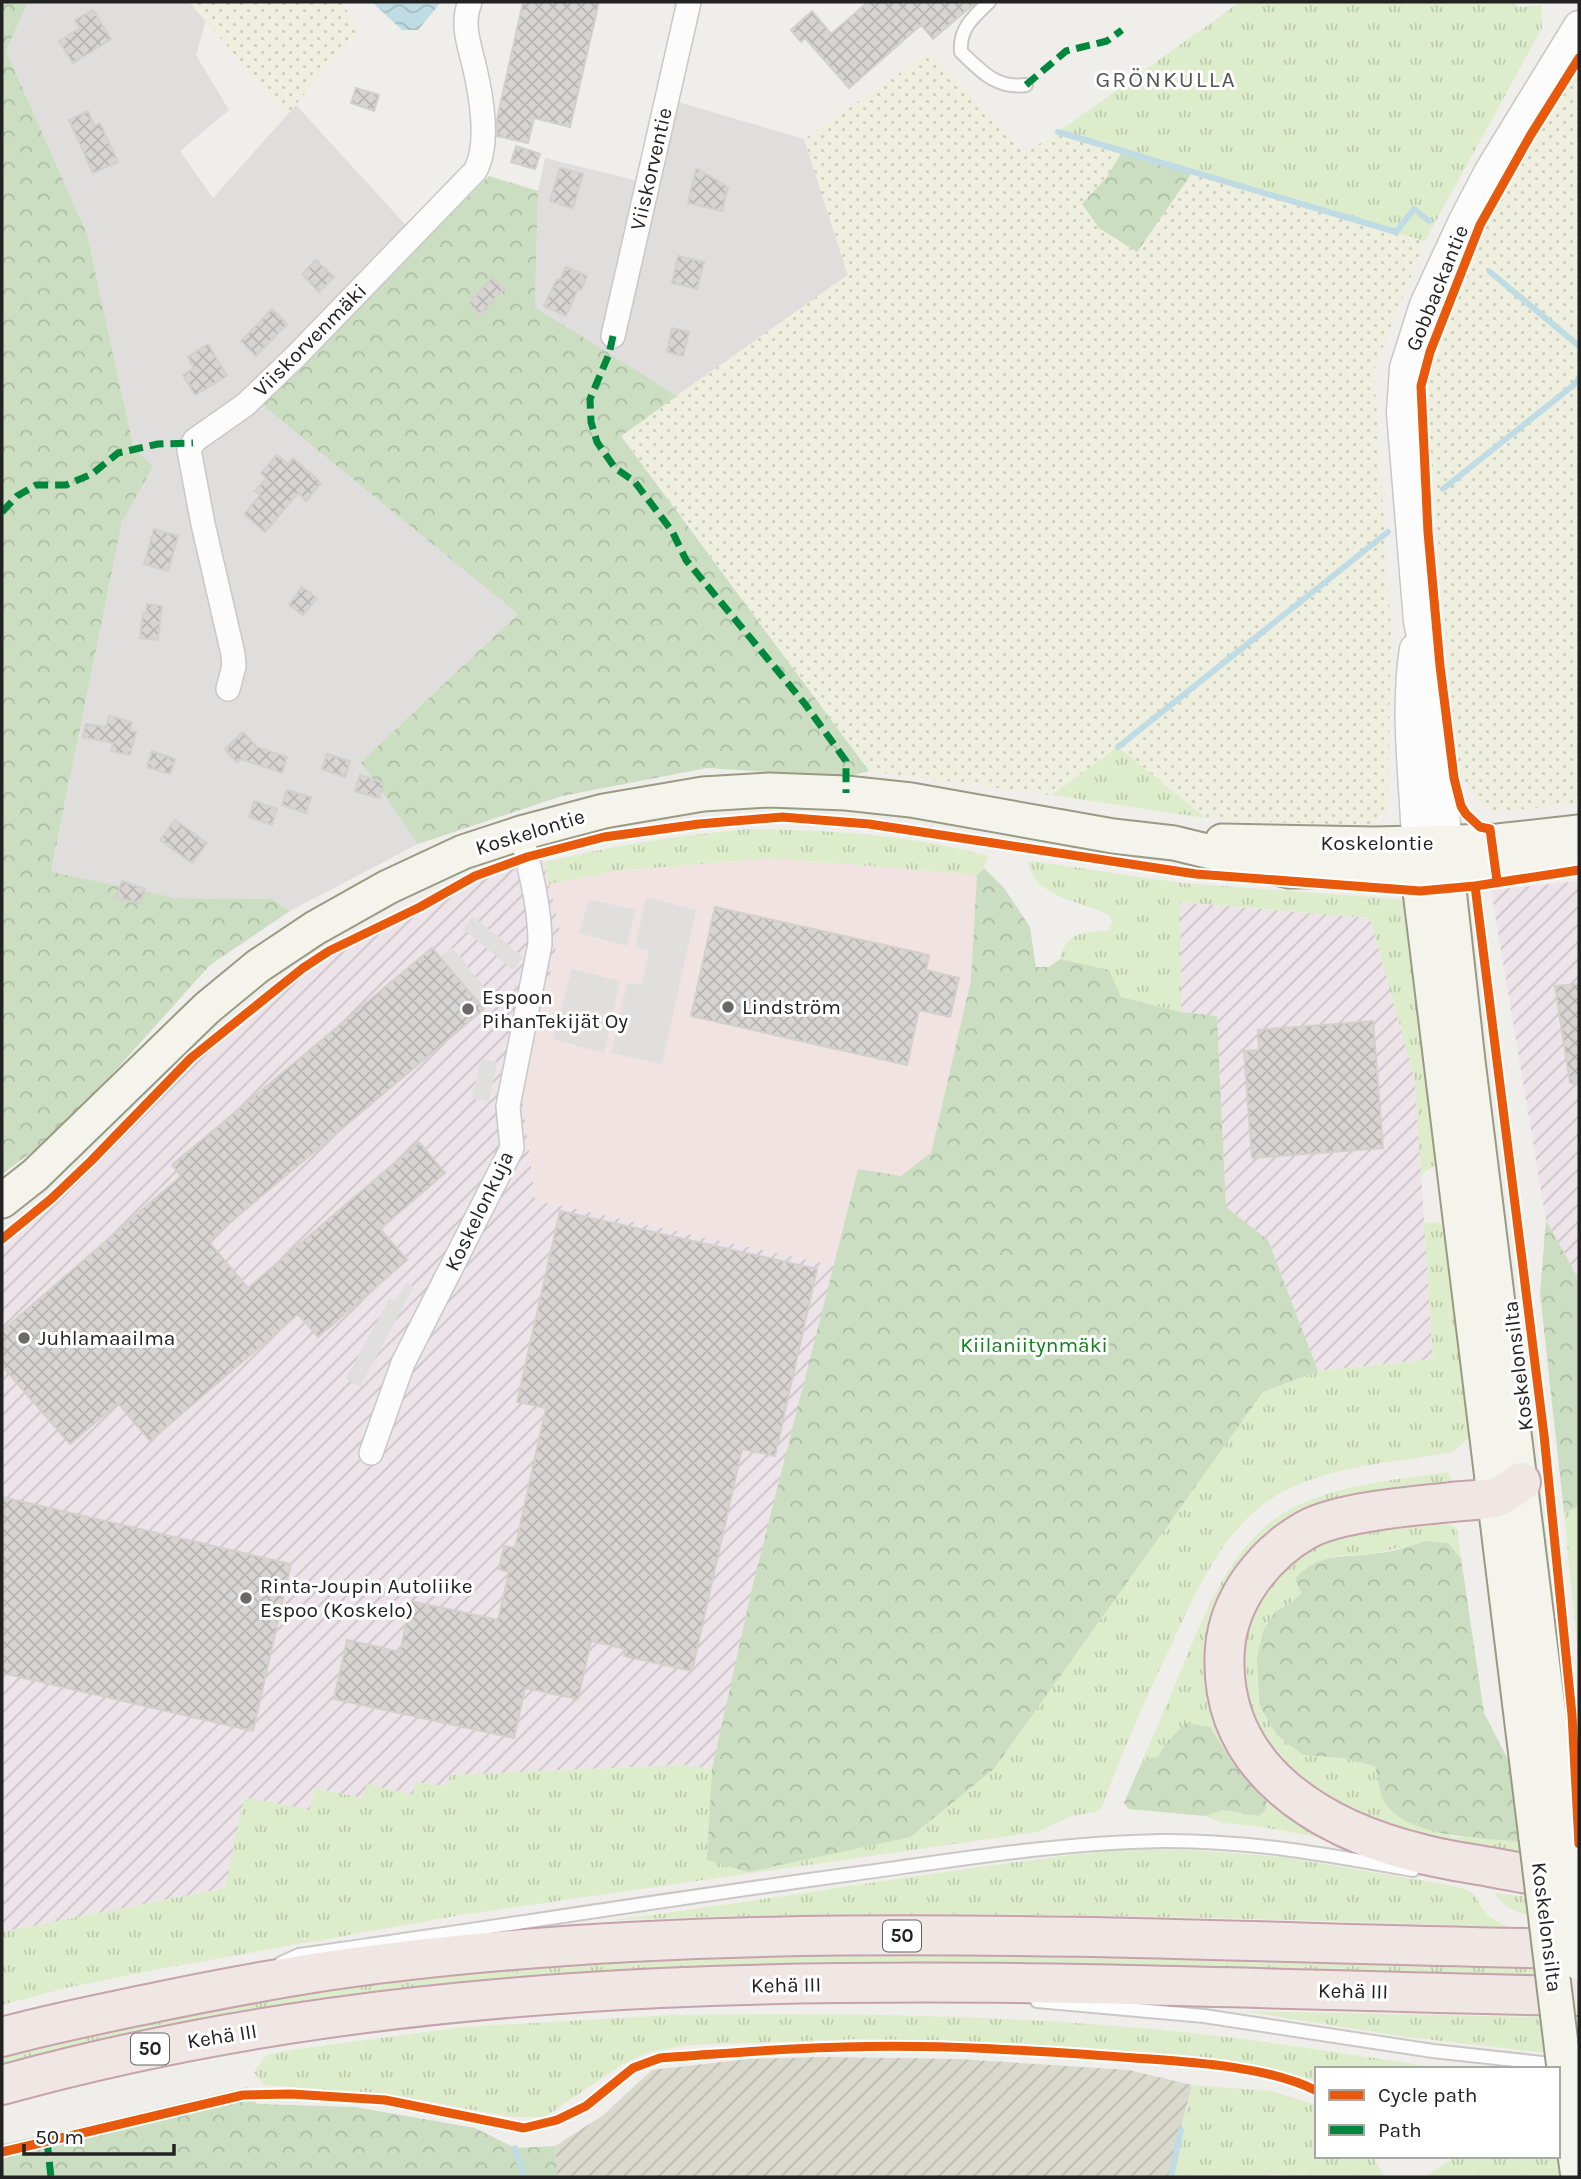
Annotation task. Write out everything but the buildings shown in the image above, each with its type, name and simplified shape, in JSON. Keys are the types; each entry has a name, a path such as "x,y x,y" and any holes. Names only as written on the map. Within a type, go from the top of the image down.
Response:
{"highway":[{"path":"1509,1490 1352,1516 1308,1529 1262,1564 1251,1580 1237,1606 1226,1638 1223,1671 1229,1706 1244,1742 1270,1777 1298,1802 1335,1823 1422,1854 1571,1881"},
{"name":"50","path":"2,2037 42,2026 227,1988 377,1964 566,1947 806,1936 1064,1937 1579,1949"},
{"name":"Kehä III","path":"2,2085 175,2043 301,2022 443,2004 674,1987 923,1982 1579,1996"}],"main road":[{"name":"Koskelontie","path":"2,1201 35,1175 207,1008 258,966 315,928 388,887 463,852 579,817 702,794 769,790 846,793 911,800 1113,836 1174,843 1208,840 1346,844 1433,857 1498,841 1579,832"},
{"path":"1433,857 1496,870 1579,856"},
{"name":"Koskelonsilta","path":"1433,857 1459,1213 1509,1490 1550,1837 1578,2177"},
{"name":"Koskelonsilta","path":"1550,1837 1579,1963"}],"street":[{"name":"Viiskorvenmäki","path":"228,689 234,666 233,654 202,524 189,450 195,440 245,405 297,355 475,171 484,148 480,100 465,19 470,2"},
{"name":"Viiskorventie","path":"613,336 690,2"},
{"name":"Gobbackantie","path":"1433,857 1429,674 1419,621 1402,412 1405,368 1426,304 1464,221 1490,171 1579,26"},
{"name":"Koskelonkuja","path":"371,1452 403,1363 512,1148 508,1106 540,944 536,897 521,833"}],"lane":[{"path":"989,2 970,20 960,38 961,52 988,77 1010,87 1026,85"},
{"path":"227,1988 299,1955 986,1854 1063,1846 1163,1841 1242,1845 1313,1852 1429,1872"},
{"path":"1468,1877 1571,1881"},
{"path":"923,1982 1023,1998 1204,2016 1433,2051 1579,2067"}],"shaded area":[{"path":"28,2 189,2 206,20 196,55 229,110 180,151 213,198 296,105 414,234 261,404 518,614 361,762 418,844 290,911 272,899 177,898 51,873 122,522 152,466 134,449 87,234 6,51"},
{"path":"675,101 804,139 848,275 677,396 535,307 538,191 545,158 654,185"},
{"path":"542,853 560,931 522,1095 535,1200 834,1266 752,1588 712,1769 683,1765 451,1775 446,1786 413,1795 363,1798 314,1788 310,1810 225,1888 2,1932 2,1232 7,1235 51,1199 191,1058 303,968 329,951 420,907 475,876"},
{"path":"773,858 977,875 971,980 931,1153 901,1177 858,1169 834,1266 535,1200 522,1095 560,932 549,884 617,871"},
{"path":"1579,881 1579,1280 1546,1220 1491,890"},
{"path":"646,897 696,910 662,1064 611,1053 627,983 642,984 649,951 635,947"},
{"path":"589,899 635,910 627,946 579,933"},
{"path":"1180,902 1370,918 1415,1080 1433,1359 1318,1371 1268,1240 1226,1207 1217,1016 1181,1012"},
{"path":"473,916 523,957 513,970 463,929"},
{"path":"452,947 489,993 478,1002 440,957"},
{"path":"572,969 620,981 604,1053 553,1039"},
{"path":"481,1059 497,1062 489,1102 472,1098"},
{"path":"406,1283 414,1286 360,1387 346,1379 389,1299 396,1301"},
{"path":"749,2059 959,2059 1129,2070 1192,2085 1169,2177 557,2177 555,2146 602,2116 652,2070"}],"green space":[{"path":"2,2 28,2 6,51 87,234 134,449 153,466 122,522 51,872 177,898 272,899 290,911 210,965 62,1130 2,1174"},
{"path":"189,2 342,2 358,30 287,115"},
{"path":"1240,2 1515,2 1518,7 1541,5 1542,28 1425,241 1058,132"},
{"path":"930,52 1025,153 1058,132 1122,152 1107,177 1082,204 1137,251 1192,173 1425,241 1374,370 1391,629 1388,810 1369,825 1206,818 1118,747 1052,795 869,771 621,435 848,275 804,139"},
{"path":"1579,68 1579,804 1494,812 1477,799 1458,770 1425,386 1488,220"},
{"path":"1122,152 1192,173 1137,252 1099,228 1082,204 1107,177"},
{"path":"489,176 538,191 535,307 677,396 621,436 869,771 847,777 707,768 562,796 418,844 361,762 518,614 261,404"},
{"path":"1118,747 1206,818 1052,795"},
{"path":"750,829 900,838 988,856 984,868 977,875 773,858 617,871 549,884 544,862 646,842"},
{"path":"1032,861 1182,883 1399,899 1407,905 1438,1163 1421,1175 1415,1080 1370,918 1180,902 1181,1012 1121,997 1108,970 1060,959 1066,944 1077,935 1108,931 1112,923 1110,916 1062,897 1041,885 1028,863"},
{"name":"Kiilaniitynmäki","path":"984,868 1004,888 1030,927 1036,967 1049,967 1060,959 1109,970 1121,997 1181,1012 1217,1016 1226,1207 1268,1240 1318,1371 1263,1392 994,1769 910,1837 748,1872 707,1860 712,1769 752,1588 858,1169 901,1176 931,1153 971,980 977,875"},
{"path":"1546,1220 1579,1280 1579,1504 1564,1513 1540,1293"},
{"path":"1437,1222 1452,1233 1477,1434 1453,1452 1369,1465 1306,1481 1265,1503 1246,1520 1214,1560 1190,1605 1141,1710 1101,1809 1096,1812 1072,1816 1037,1832 461,1915 165,1968 66,1988 2,2005 2,1932 225,1888 244,1797 310,1810 314,1788 362,1798 367,1784 413,1795 416,1782 446,1786 450,1775 683,1765 712,1769 708,1860 910,1837 994,1769 1263,1392 1318,1371 1433,1359 1424,1223"},
{"path":"1448,1472 1453,1484 1324,1509 1209,1657 1335,1840 1223,1823 1204,1816 1223,1810 1259,1816 1268,1794 1232,1762 1210,1727 1167,1742 1158,1756 1142,1762 1213,1597 1239,1556 1254,1537 1272,1521 1310,1500 1349,1488"},
{"path":"1579,1504 1579,1666 1564,1513"},
{"path":"1443,1521 1457,1529 1461,1558 1448,1543 1427,1541 1374,1554 1334,1556 1291,1603 1275,1612 1263,1631 1257,1656 1258,1704 1303,1755 1343,1758 1375,1766 1387,1807 1453,1837 1483,1837 1522,1842 1524,1858 1385,1828 1294,1777 1255,1731 1238,1653 1255,1597 1311,1543 1362,1532"},
{"path":"1426,1541 1448,1543 1461,1558 1484,1713 1515,1773 1522,1842 1451,1835 1415,1825 1400,1817 1385,1803 1375,1766 1343,1758 1303,1755 1277,1735 1259,1704 1257,1657 1263,1631 1275,1612 1291,1603 1301,1593 1295,1578 1322,1560 1386,1552"},
{"path":"1186,1723 1210,1727 1232,1762 1268,1794 1265,1810 1259,1816 1223,1810 1204,1816 1129,1809 1124,1803 1142,1762 1158,1756 1167,1742"},
{"path":"1122,1849 1191,1850 1283,1857 1454,1886 1473,1894 1488,1915 1509,1927 1173,1917 950,1914 614,1920 995,1865"},
{"path":"1494,1893 1529,1897 1532,1915 1510,1909"},
{"path":"847,1949 1579,1965 1579,1982 233,2017 48,2054 2,2067 2,2051 229,2002 518,1964"},
{"path":"1243,2011 1543,2017 1548,2053 1407,2037"},
{"path":"673,2015 877,2015 1081,2023 1250,2040 1436,2067 1315,2067 1315,2082 1280,2071 1171,2055 988,2042 858,2039 689,2045 649,2052 621,2065 545,2117 512,2117 393,2095 264,2085 254,2072 266,2056 283,2051 464,2027"},
{"path":"1192,2085 1271,2091 1315,2104 1315,2158 1373,2158 1385,2177 1268,2174 1270,2177 1171,2177"},
{"path":"247,2087 257,2104 355,2107 475,2128 515,2148 555,2146 557,2177 2,2177 2,2144"},
{"path":"1560,2144 1565,2177 1424,2177 1454,2158 1560,2158"}],"water":[{"path":"372,2 441,2 418,30 402,30"}],"waterway":[{"path":"1058,132 1396,232 1414,209 1429,221"},
{"path":"1490,272 1579,346"},
{"path":"1443,489 1575,384 1579,378"},
{"path":"1118,747 1388,532"},
{"path":"1171,2177 1181,2130"},
{"path":"515,2148 524,2177"}],"marked path":[{"path":"1026,85 1066,51 1107,41 1122,30"},
{"path":"613,336 609,354 590,399 591,422 597,442 615,468 634,481 672,531 686,560 805,704 846,761 846,793"},
{"path":"2,512 17,496 36,485 66,485 92,474 118,453 158,444 193,443"},
{"path":"47,2141 51,2177"}],"cycle path":[{"path":"1497,881 1490,829 1480,827 1466,814 1461,806 1454,778 1440,666 1428,532 1421,386 1430,352 1480,225 1530,136 1579,58"},
{"path":"2,1239 51,1199 91,1161 191,1058 303,968 329,951 420,907 475,876 527,857 604,837 699,824 782,817 869,824 1196,874 1420,891 1475,886 1579,870"},
{"path":"1475,886 1544,1435 1572,1715 1579,1844"},
{"path":"2,2152 243,2095 291,2094 385,2100 524,2128 557,2120 586,2106 633,2068 660,2058 799,2049 954,2047 1180,2061 1276,2076 1315,2090"}],"place":[{"name":"Lindström","path":"728,1007"},
{"name":"Espoon PihanTekijät Oy","path":"468,1009"},
{"name":"Juhlamaailma","path":"24,1338"},
{"name":"Rinta-Joupin Autoliike Espoo (Koskelo)","path":"246,1598"}],"district":[{"name":"GRÖNKULLA","path":"1166,79"}]}
